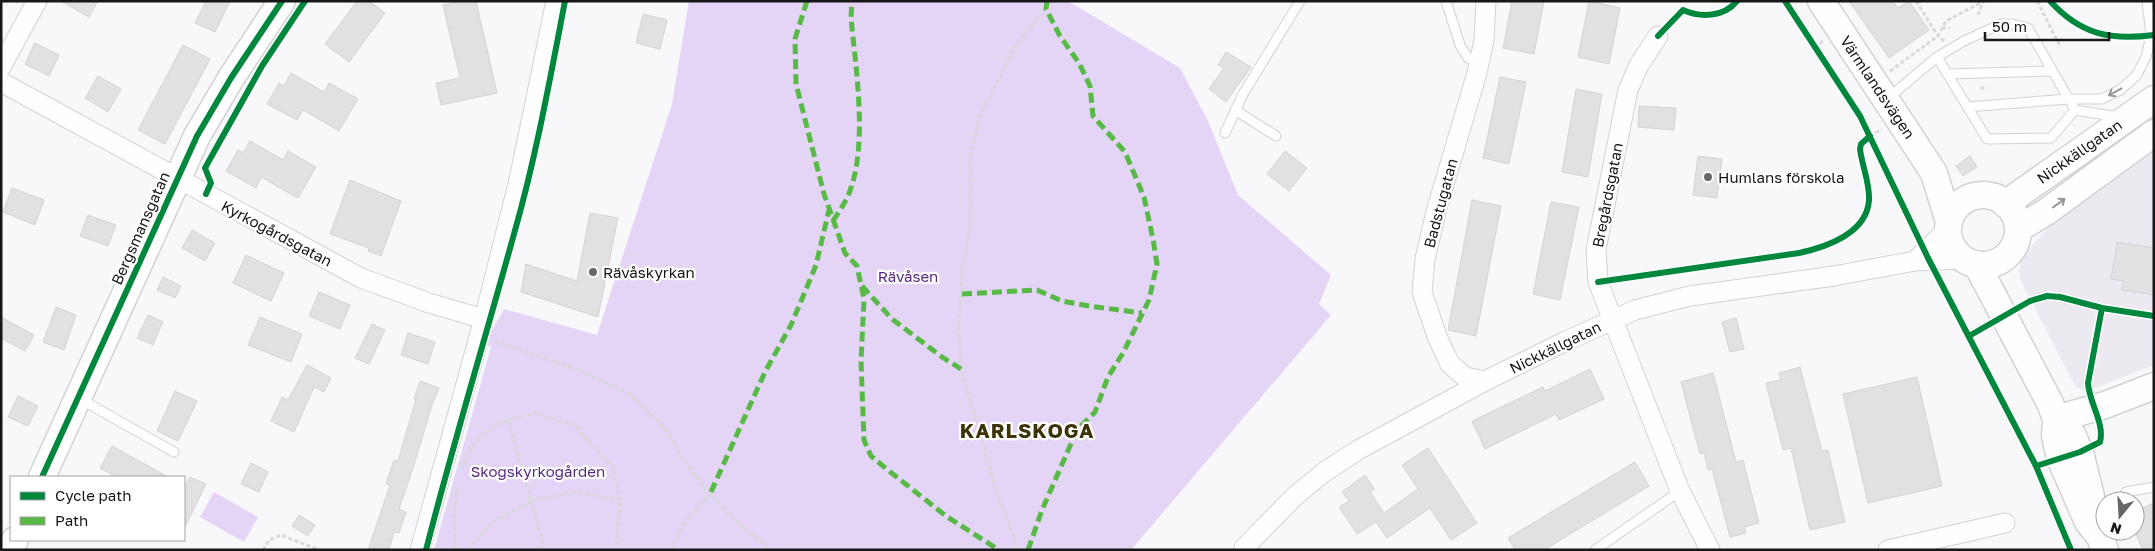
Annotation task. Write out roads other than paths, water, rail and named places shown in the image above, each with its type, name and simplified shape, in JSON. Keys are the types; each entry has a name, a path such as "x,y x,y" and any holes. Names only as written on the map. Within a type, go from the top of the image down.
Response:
{"street":[{"path":"1,67 37,1"},
{"name":"Bergsmansgatan","path":"42,476 176,178 197,136 231,78 282,1"},
{"path":"420,550 484,319 519,180 556,1"},
{"name":"Badstugatan","path":"1485,381 1466,377 1450,364 1438,339 1422,292 1425,259 1437,208 1480,62 1484,40 1486,1"},
{"name":"Värmlandsvägen","path":"1820,1 1934,173 1949,225"},
{"name":"Bregårdsgatan","path":"1658,36 1639,65 1628,90 1596,250 1598,282 1680,491 1710,550"},
{"name":"Kyrkogårdsgatan","path":"1,82 361,278 429,303 484,319"},
{"name":"Nickkällgatan","path":"1994,200 2144,118"},
{"name":"Nickkällgatan","path":"2018,229 2046,212 2144,118"},
{"name":"Värmlandsvägen","path":"1934,173 1954,185 1994,200"},
{"path":"1916,261 1949,225 1954,211 1960,204 1971,198 1994,200 2014,216 2018,229 2015,243 2001,260 1988,265 1970,262"},
{"path":"1949,225 1952,246 1970,262 2053,411"},
{"path":"2006,256 2003,285 2043,369 2053,411 2055,436 2060,458 2088,522 2103,543"},
{"name":"Nickkällgatan","path":"1245,549 1294,497 1324,473 1358,450 1485,381 1634,310 1690,296 1834,276 1916,261 1970,262"},
{"path":"2053,411 2105,406 2154,386"},
{"path":"1888,550 2005,523"}],"lane":[{"path":"1225,133 1235,110 1300,1"},
{"path":"1446,1 1460,45 1468,58 1480,62"},
{"path":"1967,107 2068,99 2102,99 2120,90 2136,76 2150,55 2151,36 2147,1"},
{"path":"1886,100 1937,57 1964,41 2001,24 2012,24 2028,28 2075,110"},
{"path":"1937,57 1987,139 2051,138 2075,110"},
{"path":"1947,74 2052,71"},
{"path":"1235,110 1276,136"},
{"path":"2075,110 2144,118"},
{"path":"77,398 174,452"},
{"path":"2132,491 2154,487"},
{"path":"1595,550 1680,491"}],"place":[{"name":"Humlans förskola","path":"1708,177"},
{"name":"Rävåskyrkan","path":"593,272"}],"district":[{"name":"KARLSKOGA","path":"1027,430"}],"park label":[{"name":"Rävåsen","path":"908,276"},
{"name":"Skogskyrkogården","path":"538,471"}]}
